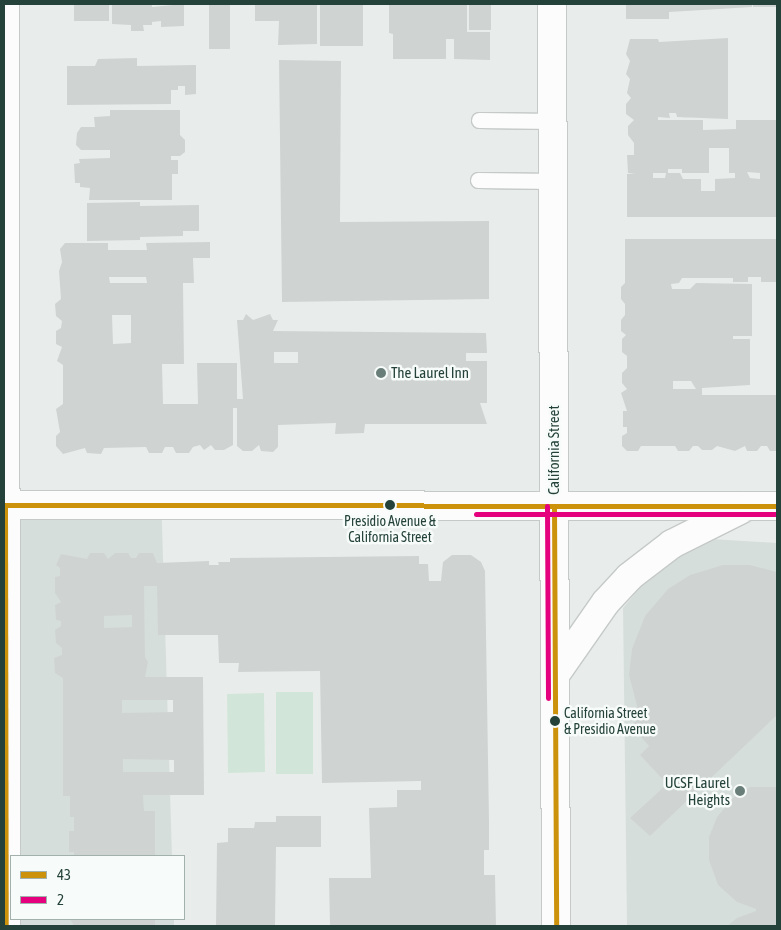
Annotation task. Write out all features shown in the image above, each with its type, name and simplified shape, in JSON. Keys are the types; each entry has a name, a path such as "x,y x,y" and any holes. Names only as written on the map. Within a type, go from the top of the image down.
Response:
{"street":[{"path":"4,4 6,926"},
{"name":"California Street","path":"552,4 556,926"},
{"path":"4,505 777,506"},
{"path":"555,675 593,619 629,577 652,558 692,532 750,506"}],"lane":[{"path":"479,120 552,121"},
{"path":"478,180 553,181"}],"shaded area":[{"path":"161,491 172,855 10,855 10,920 174,920 174,926 4,926 4,492"},
{"path":"711,539 777,543 777,926 627,926 623,608 656,568"}],"green space":[{"path":"276,692 313,692 313,774 276,774"},
{"path":"264,693 265,772 228,773 227,694"}],"building":[{"path":"74,4 109,4 109,21 74,21"},
{"path":"112,4 152,4 152,7 184,4 184,26 161,27 161,21 152,22 152,25 143,25 144,31 131,31 131,25 112,24"},
{"path":"209,4 230,4 230,49 209,49"},
{"path":"255,4 317,4 317,44 278,45 279,21 255,21"},
{"path":"320,4 363,4 363,46 320,46"},
{"path":"389,4 467,4 467,32 490,32 490,60 454,59 454,39 446,39 446,59 393,59 393,34 389,33"},
{"path":"469,4 491,4 491,30 469,30"},
{"path":"626,4 752,4 752,7 669,12 669,19 626,19"},
{"path":"753,4 777,4 777,7 753,7"},
{"path":"728,38 728,119 677,117 676,113 669,113 670,118 658,117 658,120 703,120 703,130 736,129 736,120 777,120 777,217 627,217 627,174 635,174 628,173 627,155 634,155 634,143 628,135 628,126 634,120 626,114 626,104 631,98 627,93 630,79 626,74 630,61 626,54 630,39 658,39 659,42","holes":["709,148 729,148 729,173 735,173 735,178 715,179 715,191 701,191 701,179 683,179 680,173 668,173 668,169 682,169 682,173 709,173","747,172 760,173 760,179 750,178","653,173 666,173 665,178 653,178"]},
{"path":"137,58 137,66 196,65 196,94 185,95 185,86 178,86 178,90 171,90 171,104 67,105 67,66 95,66 98,59"},
{"path":"279,60 341,61 340,222 489,221 489,299 282,302"},
{"path":"110,110 180,110 180,135 185,140 185,152 180,156 171,156 171,160 178,160 178,174 172,174 172,200 89,200 90,188 80,187 80,183 75,183 74,164 80,163 79,159 110,158 110,150 81,150 76,145 77,133 81,127 95,127 94,117 110,116"},
{"path":"140,202 140,206 199,205 199,231 183,231 183,236 140,237 140,240 87,241 87,203"},
{"path":"625,239 777,239 777,282 761,282 761,277 748,277 748,282 733,282 733,278 682,278 679,283 671,284 672,289 690,289 696,283 752,284 752,336 733,336 733,339 750,339 750,385 702,388 702,395 777,395 777,451 770,451 767,446 761,446 757,451 747,451 745,446 735,451 717,446 712,450 702,450 698,446 693,446 689,451 678,451 675,446 641,446 638,451 627,451 622,446 622,436 627,433 627,427 623,427 623,411 627,411 621,393 627,389 622,383 622,373 627,368 627,356 622,352 622,339 626,335 621,331 621,320 625,315 625,304 621,299 621,287 625,283","holes":["673,381 691,381 696,389 673,389"]},
{"path":"210,242 210,258 193,258 194,283 183,283 184,364 162,364 163,404 198,404 197,363 237,363 237,399 243,399 237,320 243,320 246,314 253,320 270,314 273,320 278,320 273,331 486,333 487,353 466,353 466,361 487,361 487,403 480,403 487,424 365,424 364,433 335,434 336,423 278,425 278,447 273,452 261,451 259,445 252,451 243,451 237,446 237,408 233,408 233,445 224,450 215,450 211,445 204,450 200,445 193,447 189,453 176,453 173,447 165,447 162,453 149,453 146,447 104,448 101,454 87,453 85,448 63,454 56,446 56,436 60,432 56,409 63,404 63,365 57,361 62,347 56,344 56,331 61,328 62,321 56,316 55,304 61,299 59,271 62,262 60,249 65,243 108,243 108,250 147,250 146,243","holes":["109,277 146,277 147,283 110,283","112,315 131,315 131,343 113,344","274,352 298,352 298,363 274,363"]},
{"path":"90,553 104,553 108,559 115,553 128,553 131,558 136,558 139,553 153,553 157,563 209,561 209,565 219,565 218,562 230,562 230,558 419,556 419,564 428,564 429,581 441,581 443,562 452,555 471,555 481,562 485,571 489,821 489,850 484,850 484,875 495,875 496,926 330,926 329,878 371,878 369,808 397,807 397,790 421,790 421,781 322,783 320,671 238,672 239,663 219,663 218,635 158,635 157,586 144,586 145,657 148,662 145,677 203,677 204,795 143,795 144,811 155,811 155,855 74,855 74,852 69,852 69,831 74,831 74,817 70,817 70,796 63,796 63,678 55,673 54,658 62,655 62,648 56,643 55,630 61,626 61,621 56,620 55,605 61,602 55,593 55,577 60,576 60,568 56,565 61,554 87,559","holes":["132,615 132,627 104,628 104,616","122,700 173,700 173,712 122,713","123,759 174,760 174,772 123,772"]},
{"path":"723,565 750,565 777,572 777,715 650,836 630,818 667,784 640,755 649,746 631,726 640,717 629,675 632,649 645,616 668,589 690,575"},
{"path":"750,787 777,787 777,926 727,926 737,918 756,911 756,909 737,902 718,885 709,860 709,837 717,817 733,798"},
{"path":"276,816 321,816 321,847 276,847 275,926 216,926 217,843 228,842 228,828 254,828 255,822 276,822"},
{"path":"71,920 155,920 155,926 74,926"}],"transit line":[{"name":"43","path":"4,505 777,506"},
{"name":"43","path":"5,505 6,926"},
{"name":"2","path":"547,506 548,698"},
{"name":"43","path":"554,506 556,926"},
{"name":"2","path":"476,514 777,514"}],"place":[{"name":"The Laurel Inn","path":"381,373"},
{"name":"Presidio Avenue & California Street","path":"390,505"},
{"name":"California Street & Presidio Avenue","path":"555,721"},
{"name":"UCSF Laurel Heights","path":"740,791"}]}
